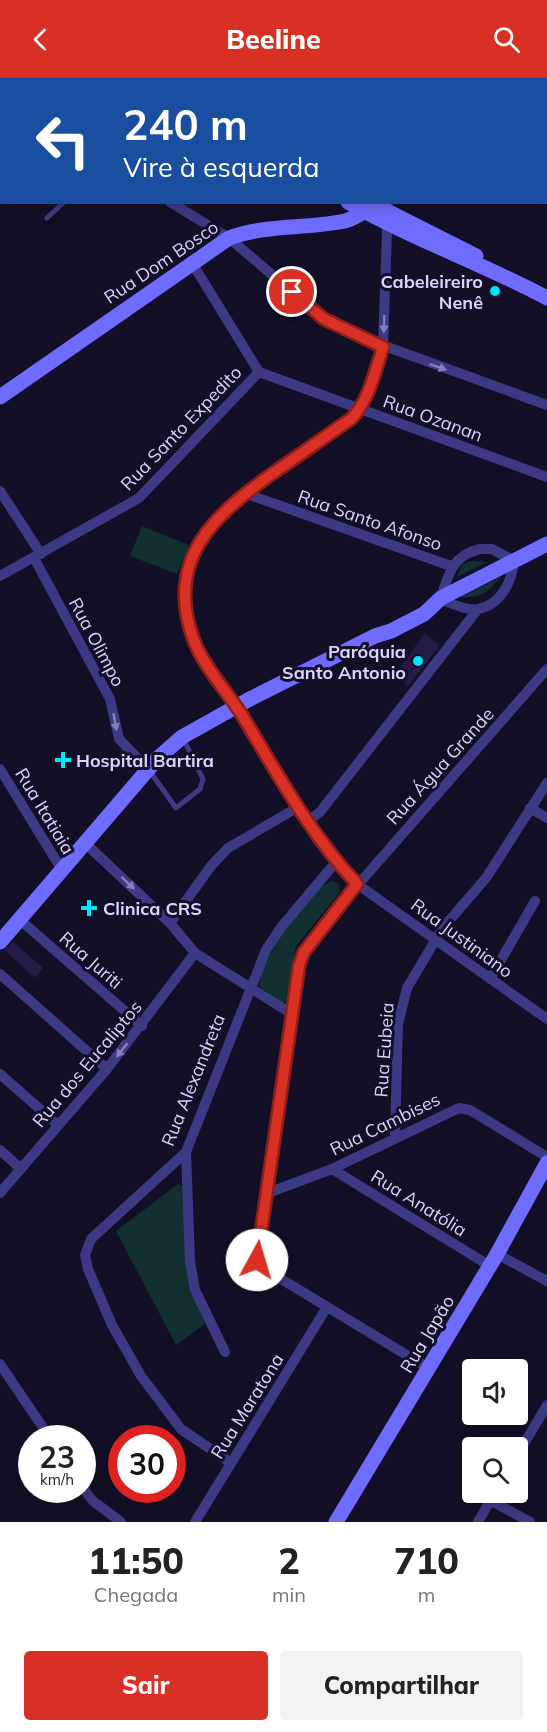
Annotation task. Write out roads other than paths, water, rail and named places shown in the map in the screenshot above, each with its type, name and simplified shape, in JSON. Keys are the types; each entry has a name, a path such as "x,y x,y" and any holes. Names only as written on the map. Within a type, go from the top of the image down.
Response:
{"main road":[{"path":"356,204 379,210 448,254 516,281 547,298"},
{"name":"Rua Dom Bosco","path":"0,397 229,238 260,229 344,221 379,210"},
{"path":"0,942 148,769 182,737 236,706 375,636 387,626 547,544"},
{"name":"Rua Japão","path":"336,1522 494,1260 547,1163"}],"street":[{"path":"173,204 229,238 324,319 383,347 547,405"},
{"path":"361,410 383,347 379,210"},
{"path":"192,263 259,372"},
{"name":"Rua Ozanan","path":"259,372 547,477"},
{"name":"Rua Santo Expedito","path":"0,576 139,498 259,372"},
{"name":"Rua Justiniano","path":"361,410 244,493 218,516 201,539 188,573 186,591 192,637 236,706 275,775 300,806 336,862 357,884 547,1019"},
{"name":"Rua Olimpo","path":"0,490 38,556 110,699 119,739 148,769"},
{"name":"Rua Santo Afonso","path":"244,493 451,566"},
{"path":"308,821 320,812 478,609 495,601 508,586 514,561 492,549 480,549 467,554 451,566 440,600 461,607 478,609"},
{"name":"Rua Água Grande","path":"327,1307 258,1263 256,1257 296,983 304,952 357,884 547,669"},
{"name":"Rua Itatiaia","path":"0,769 62,870"},
{"name":"Rua Eubeia","path":"395,1137 398,1024 403,1001 413,975 436,939 486,878 547,783"},
{"path":"170,922 211,866 228,848 300,806"},
{"path":"530,808 547,818"},
{"path":"85,843 170,922 195,953 292,1014"},
{"name":"Rua Alexandreta","path":"231,1462 192,1439 165,1412 112,1325 86,1262 86,1250 91,1239 186,1152 248,988 273,937 336,862"},
{"path":"490,979 535,901"},
{"name":"Rua Juriti","path":"19,919 141,1026"},
{"name":"Rua dos Eucaliptos","path":"0,1193 107,1069 195,953"},
{"path":"0,974 107,1069"},
{"path":"0,1074 58,1125"},
{"name":"Rua Cambises","path":"265,1194 332,1169 395,1137 463,1107 547,1157"},
{"path":"0,1150 20,1168"},
{"path":"186,1152 192,1278 205,1316 225,1352"},
{"name":"Rua Anatólia","path":"332,1169 494,1260 547,1281"},
{"path":"327,1307 429,1368"},
{"name":"Rua Maratona","path":"195,1522 327,1307"},
{"path":"0,1364 41,1425"},
{"path":"528,1437 547,1405"},
{"path":"96,1503 122,1522"},
{"path":"478,1522 489,1503"},
{"path":"503,1503 530,1522"}],"lane":[{"path":"47,218 62,204"},
{"path":"148,769 176,808 200,789 203,779 182,737"}],"place":[{"name":"Cabeleireiro Nenê","path":"495,291"},
{"name":"Paróquia Santo Antonio","path":"418,661"},
{"name":"Hospital Bartira","path":"63,760"},
{"name":"Clinica CRS","path":"89,908"}]}
